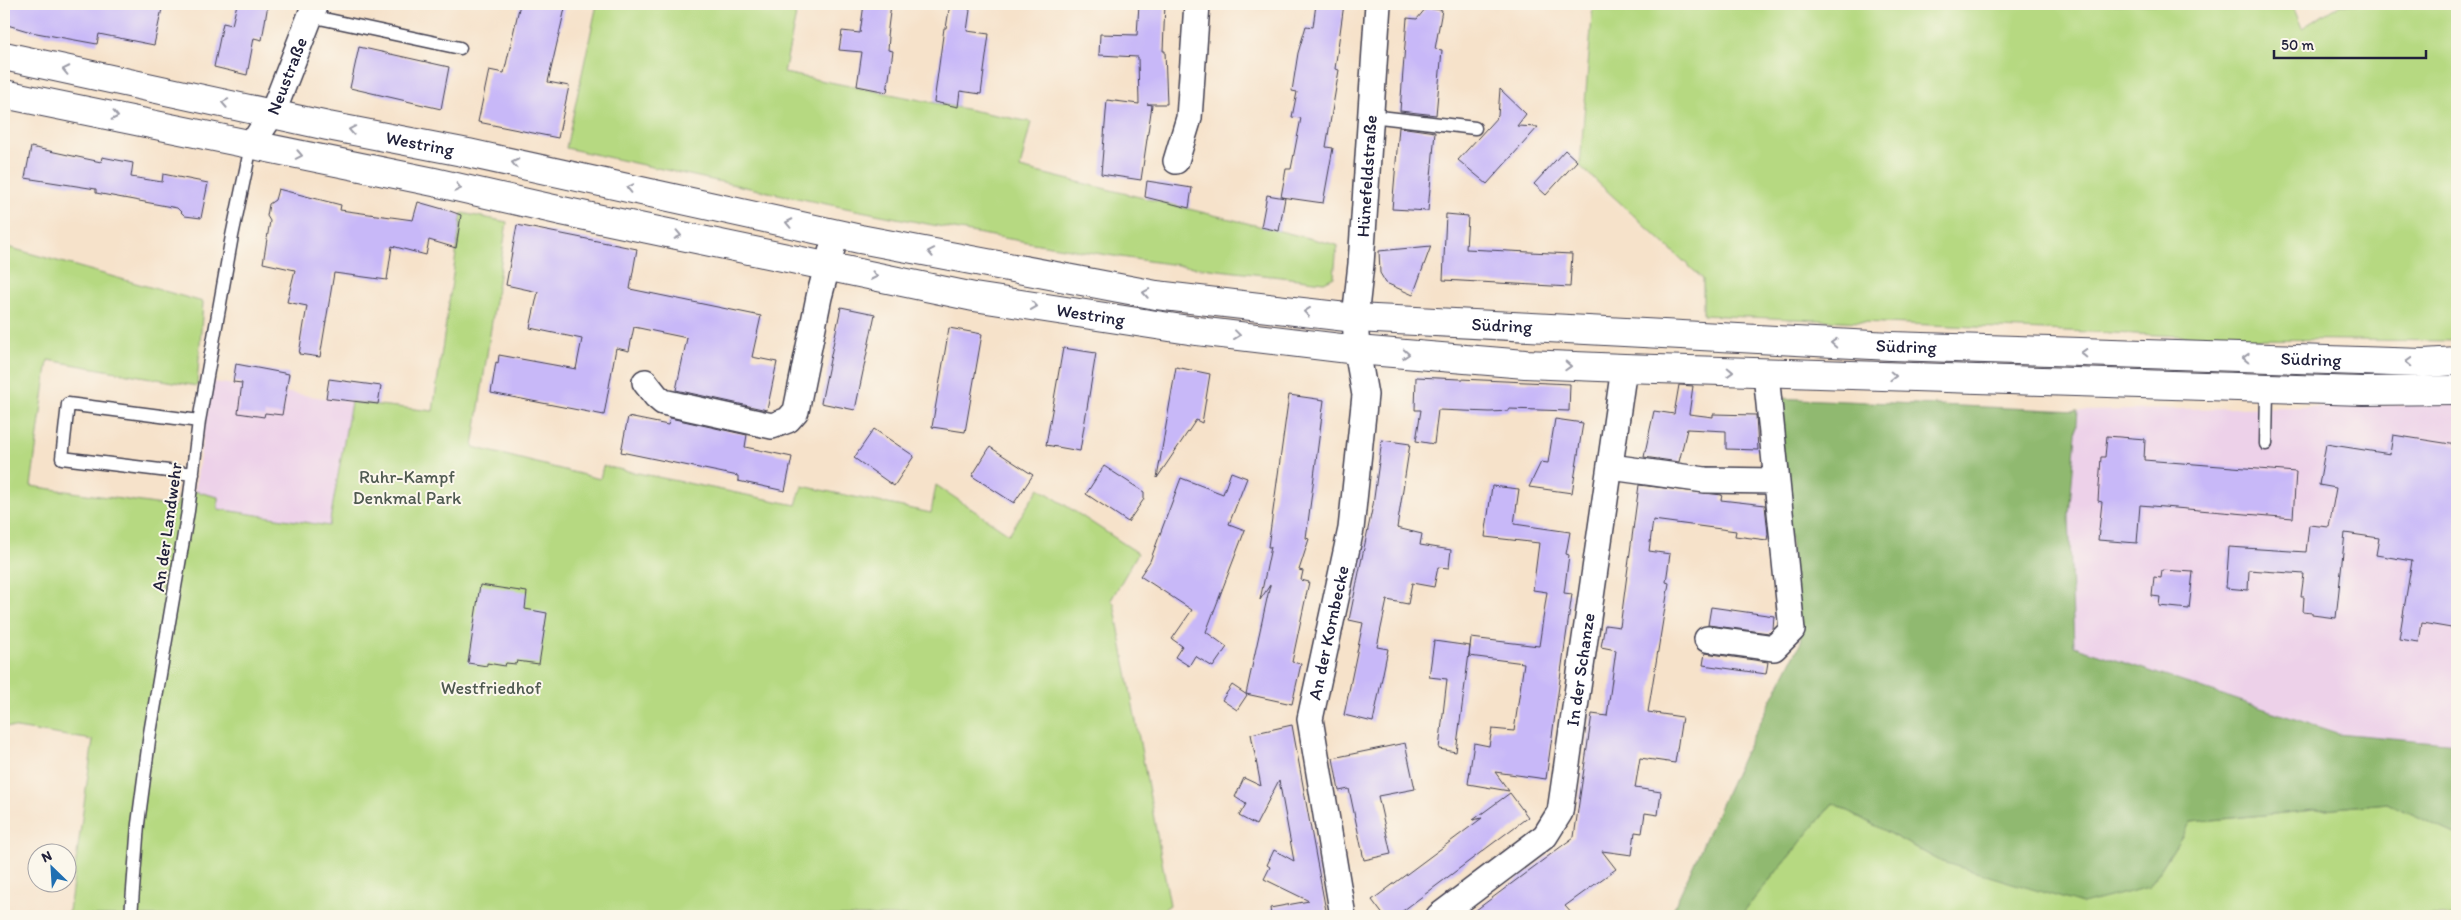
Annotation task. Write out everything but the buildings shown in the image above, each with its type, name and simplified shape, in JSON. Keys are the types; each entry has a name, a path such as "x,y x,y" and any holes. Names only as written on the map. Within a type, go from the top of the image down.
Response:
{"main road":[{"name":"Westring","path":"4,56 272,112 328,126 562,173 836,234 1156,295 1355,318"},
{"name":"Westring","path":"4,94 434,182 562,212 974,298 1189,330 1357,350"},
{"name":"Südring","path":"1355,318 1900,346 2311,360 2424,363 2457,361"},
{"name":"Südring","path":"1357,350 1525,364 1766,374 1837,374 2267,388 2457,390"}],"street":[{"path":"1176,161 1189,118 1197,4"},
{"name":"Hünefeldstraße","path":"1357,350 1355,318 1378,4"},
{"name":"Neustraße","path":"251,146 272,112 313,10"},
{"path":"645,382 663,402 772,426 788,420 796,411 827,266 836,234"},
{"name":"An der Kornbecke","path":"1343,916 1310,719 1351,529 1365,395 1357,350"},
{"name":"In der Schanze","path":"1439,916 1545,836 1560,812 1624,368"},
{"path":"1707,639 1774,648 1792,630 1766,374"},
{"path":"1611,467 1705,480 1776,481"}],"lane":[{"path":"313,10 460,48"},
{"path":"1371,116 1475,128"},
{"name":"An der Landwehr","path":"131,916 138,824 150,733 188,511 199,421 232,236 251,146"},
{"path":"2266,444 2267,388"},
{"path":"193,474 62,458 68,404 199,421"}],"shaded area":[{"path":"214,382 351,402 329,526 217,509 195,491 205,422"},
{"path":"2457,404 2457,744 2337,733 2074,646 2069,516 2078,411"}],"green space":[{"path":"597,4 784,4 796,15 784,73 1031,122 1020,168 1337,245 1334,277 1324,282 1155,262 1081,251 933,225 786,196 566,148"},
{"path":"1593,4 2292,4 2302,28 2341,4 2457,4 2457,341 2249,339 1703,315 1703,279 1580,166"},
{"name":"Westfriedhof","path":"462,213 507,222 473,447 600,479 603,466 796,505 802,486 931,513 936,485 1009,534 1039,488 1138,553 1111,600 1114,603 1170,905 1154,916 63,916 69,911 72,892 78,892 78,847 93,740 4,726 4,246 203,302 197,386 48,360 31,486 176,507 182,488 218,497 218,509 329,526 351,402 433,411"},
{"path":"1775,398 2078,411 2069,516 2074,646 2337,733 2457,744 2457,835 2387,803 2191,822 2149,887 2082,904 1942,862 1833,803 1740,916 1670,916 1744,754 1801,642"},
{"path":"1833,803 1942,862 2149,887 2191,822 2387,803 2457,835 2457,916 1740,916"}],"park label":[{"name":"Ruhr-Kampf Denkmal Park","path":"407,487"}]}
